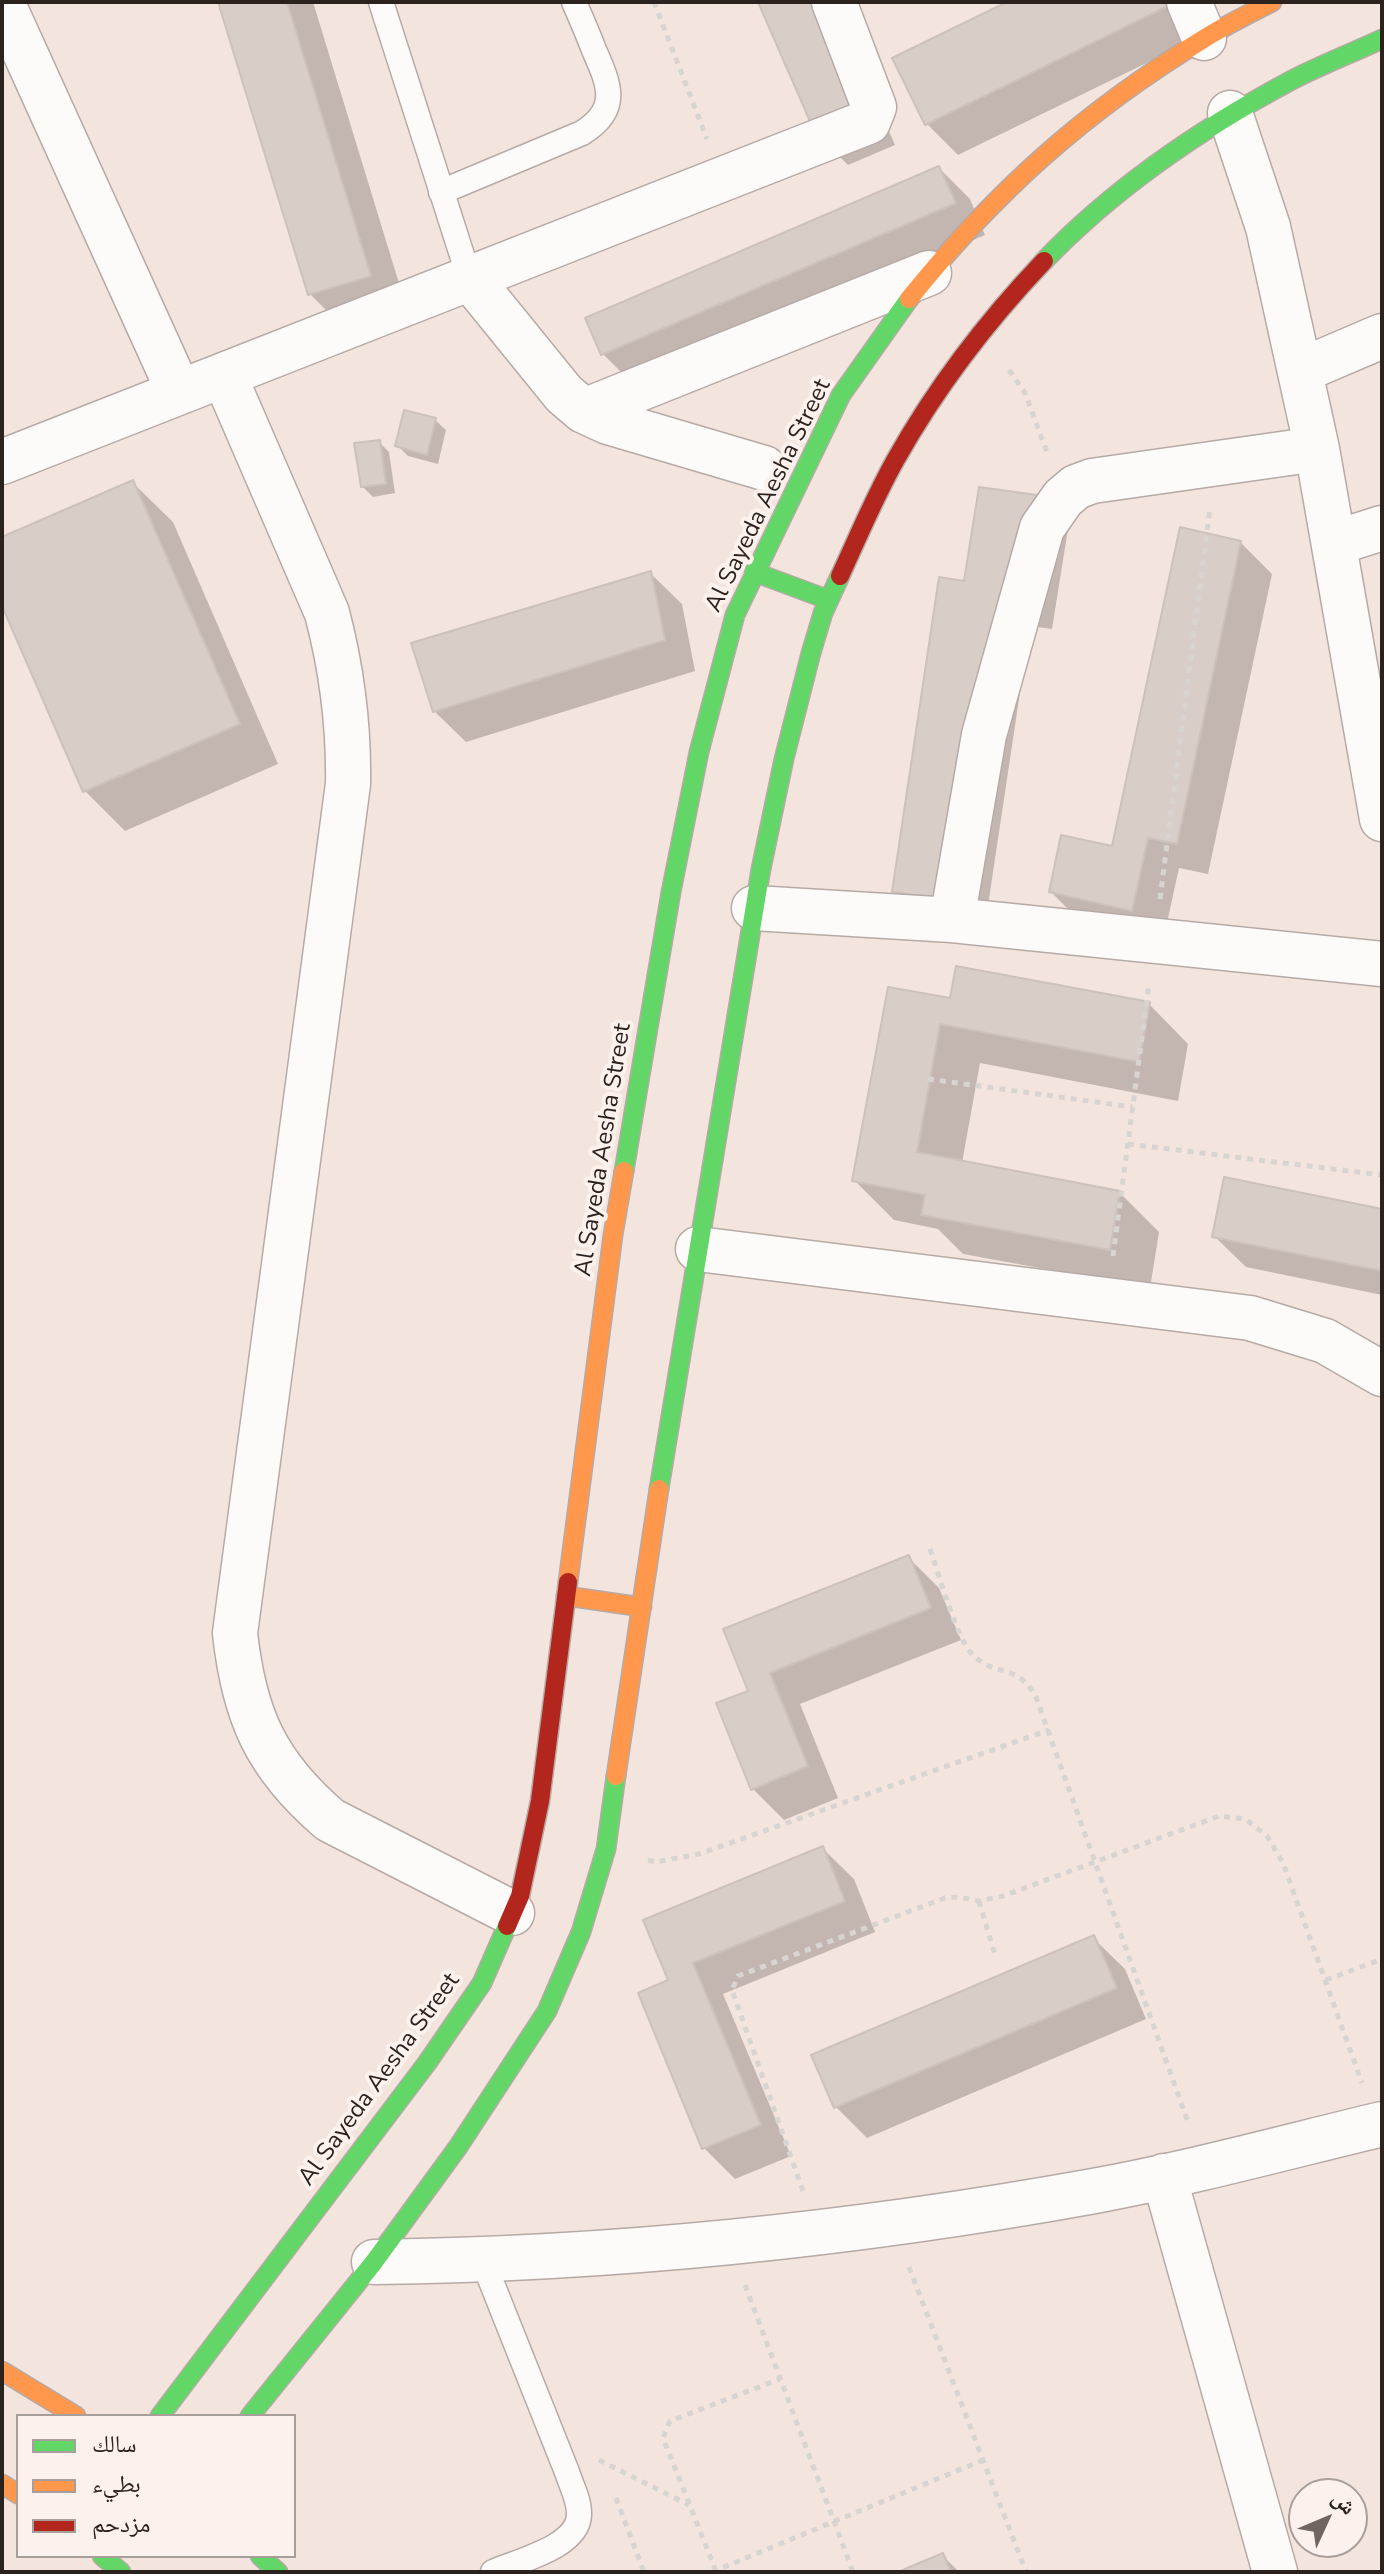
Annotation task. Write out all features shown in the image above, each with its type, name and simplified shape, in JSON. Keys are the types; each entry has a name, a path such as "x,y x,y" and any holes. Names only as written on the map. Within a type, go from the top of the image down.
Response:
{"street":[{"path":"2,2 179,392"},
{"path":"2,462 868,122 874,107 834,2"},
{"name":"Al Sayeda Aesha Street","path":"162,2414 427,2063 482,1983 520,1896 540,1801 613,1235 671,892 699,752 735,615 754,572 841,395 893,318 952,245 1017,178 1076,127 1139,80 1197,20 1272,2"},
{"path":"252,2414 374,2262 458,2147 547,2011 581,1932 606,1849 698,1249 754,908 781,766 820,623 873,499 920,415 975,337 1030,273 1091,214 1157,161 1230,113 1302,73 1382,39"},
{"path":"1230,113 1268,227 1317,449 1382,819"},
{"path":"584,411 929,273"},
{"path":"469,277 564,394 584,411 608,422 764,468"},
{"path":"1300,371 1382,336"},
{"path":"224,375 327,613 338,654 349,741 346,800 235,1633 239,1673 250,1713 267,1750 306,1799 330,1820 512,1913"},
{"path":"952,920 984,735 1042,528 1063,498 1076,487 1092,481 1317,449"},
{"path":"1335,543 1382,528"},
{"path":"754,572 829,600"},
{"path":"754,908 952,920 1382,964"},
{"path":"698,1249 1250,1318 1325,1341 1382,1374"},
{"path":"566,1596 642,1607"},
{"path":"374,2262 483,2261 638,2251 893,2223 1097,2190 1379,2125"},
{"path":"1184,2172 1275,2572"},
{"path":"2,2371 73,2414"},
{"path":"104,2558 121,2572"},
{"path":"262,2558 278,2572"}],"lane":[{"path":"381,2 469,277"},
{"path":"441,192 582,133 601,118 607,106 608,82 574,2"},
{"path":"483,2261 579,2507 579,2518 572,2536 557,2546 493,2572"}],"path":[{"path":"654,2 723,178"},
{"path":"975,337 1010,371 1025,393 1063,498"},
{"path":"1107,1302 1216,463"},
{"path":"928,1079 1133,1107"},
{"path":"1128,1144 1382,1175"},
{"path":"930,1549 969,1651 982,1663 1014,1673 1028,1682 1049,1730 1095,1860 1184,2172"},
{"path":"606,1849 656,1862 699,1854 1049,1730"},
{"path":"818,2233 732,1990 738,1976 945,1898 979,1901 1003,1896 1219,1816 1245,1819 1267,1836 1283,1863 1379,2125"},
{"path":"979,1901 995,1955"},
{"path":"1326,1980 1382,1959"},
{"path":"893,2223 1026,2572"},
{"path":"729,2242 853,2572"},
{"path":"780,2379 670,2421 663,2438 715,2571 983,2460"},
{"path":"601,2459 690,2505"}],"building":[{"path":"218,2 287,2 371,276 308,295"},
{"path":"758,2 817,2 865,114 816,135"},
{"path":"1007,2 1176,2 925,125 892,58"},
{"path":"939,166 956,203 601,355 585,318"},
{"path":"404,410 436,418 427,455 395,446"},
{"path":"380,440 386,484 361,487 354,443"},
{"path":"133,480 240,724 83,792 2,606 2,537"},
{"path":"979,487 1037,495 1021,599 999,596 953,901 892,892 939,577 964,581"},
{"path":"1180,527 1241,541 1177,844 1148,838 1132,911 1049,892 1061,835 1112,846"},
{"path":"651,571 665,640 433,712 411,643"},
{"path":"956,966 1150,1002 1139,1062 940,1024 917,1152 1120,1191 1110,1250 921,1215 925,1195 852,1181 888,987 950,998"},
{"path":"1224,1177 1382,1209 1382,1271 1212,1237"},
{"path":"909,1555 931,1608 770,1673 808,1766 751,1790 716,1703 748,1691 723,1629"},
{"path":"823,1846 845,1901 693,1963 761,2125 702,2149 638,1993 668,1980 643,1920"},
{"path":"1094,1935 1117,1988 834,2108 811,2055"},
{"path":"943,2553 951,2572 898,2572"}],"traffic: fast":[{"path":"1044,261 1100,208 1193,139 1292,80 1382,39"},
{"path":"624,1171 671,892 699,752 735,615 841,395 909,299"},
{"path":"754,572 829,600"},
{"path":"659,1489 761,869 811,653 823,613 840,576"},
{"path":"252,2414 374,2262 458,2147 547,2011 581,1932 606,1849 616,1776"},
{"path":"162,2414 427,2063 482,1983 507,1926"},
{"path":"104,2558 121,2572"},
{"path":"262,2558 278,2572"}],"traffic: slow":[{"path":"909,299 1008,189 1080,125 1159,67 1272,2"},
{"path":"568,1582 624,1171"},
{"path":"616,1776 659,1489"},
{"path":"566,1596 642,1607"},
{"path":"2,2371 73,2414"},
{"path":"2,2484 16,2493"}],"traffic: jam":[{"path":"840,576 888,473 928,406 983,331 1044,261"},
{"path":"507,1926 520,1896 540,1801 568,1582"}]}
